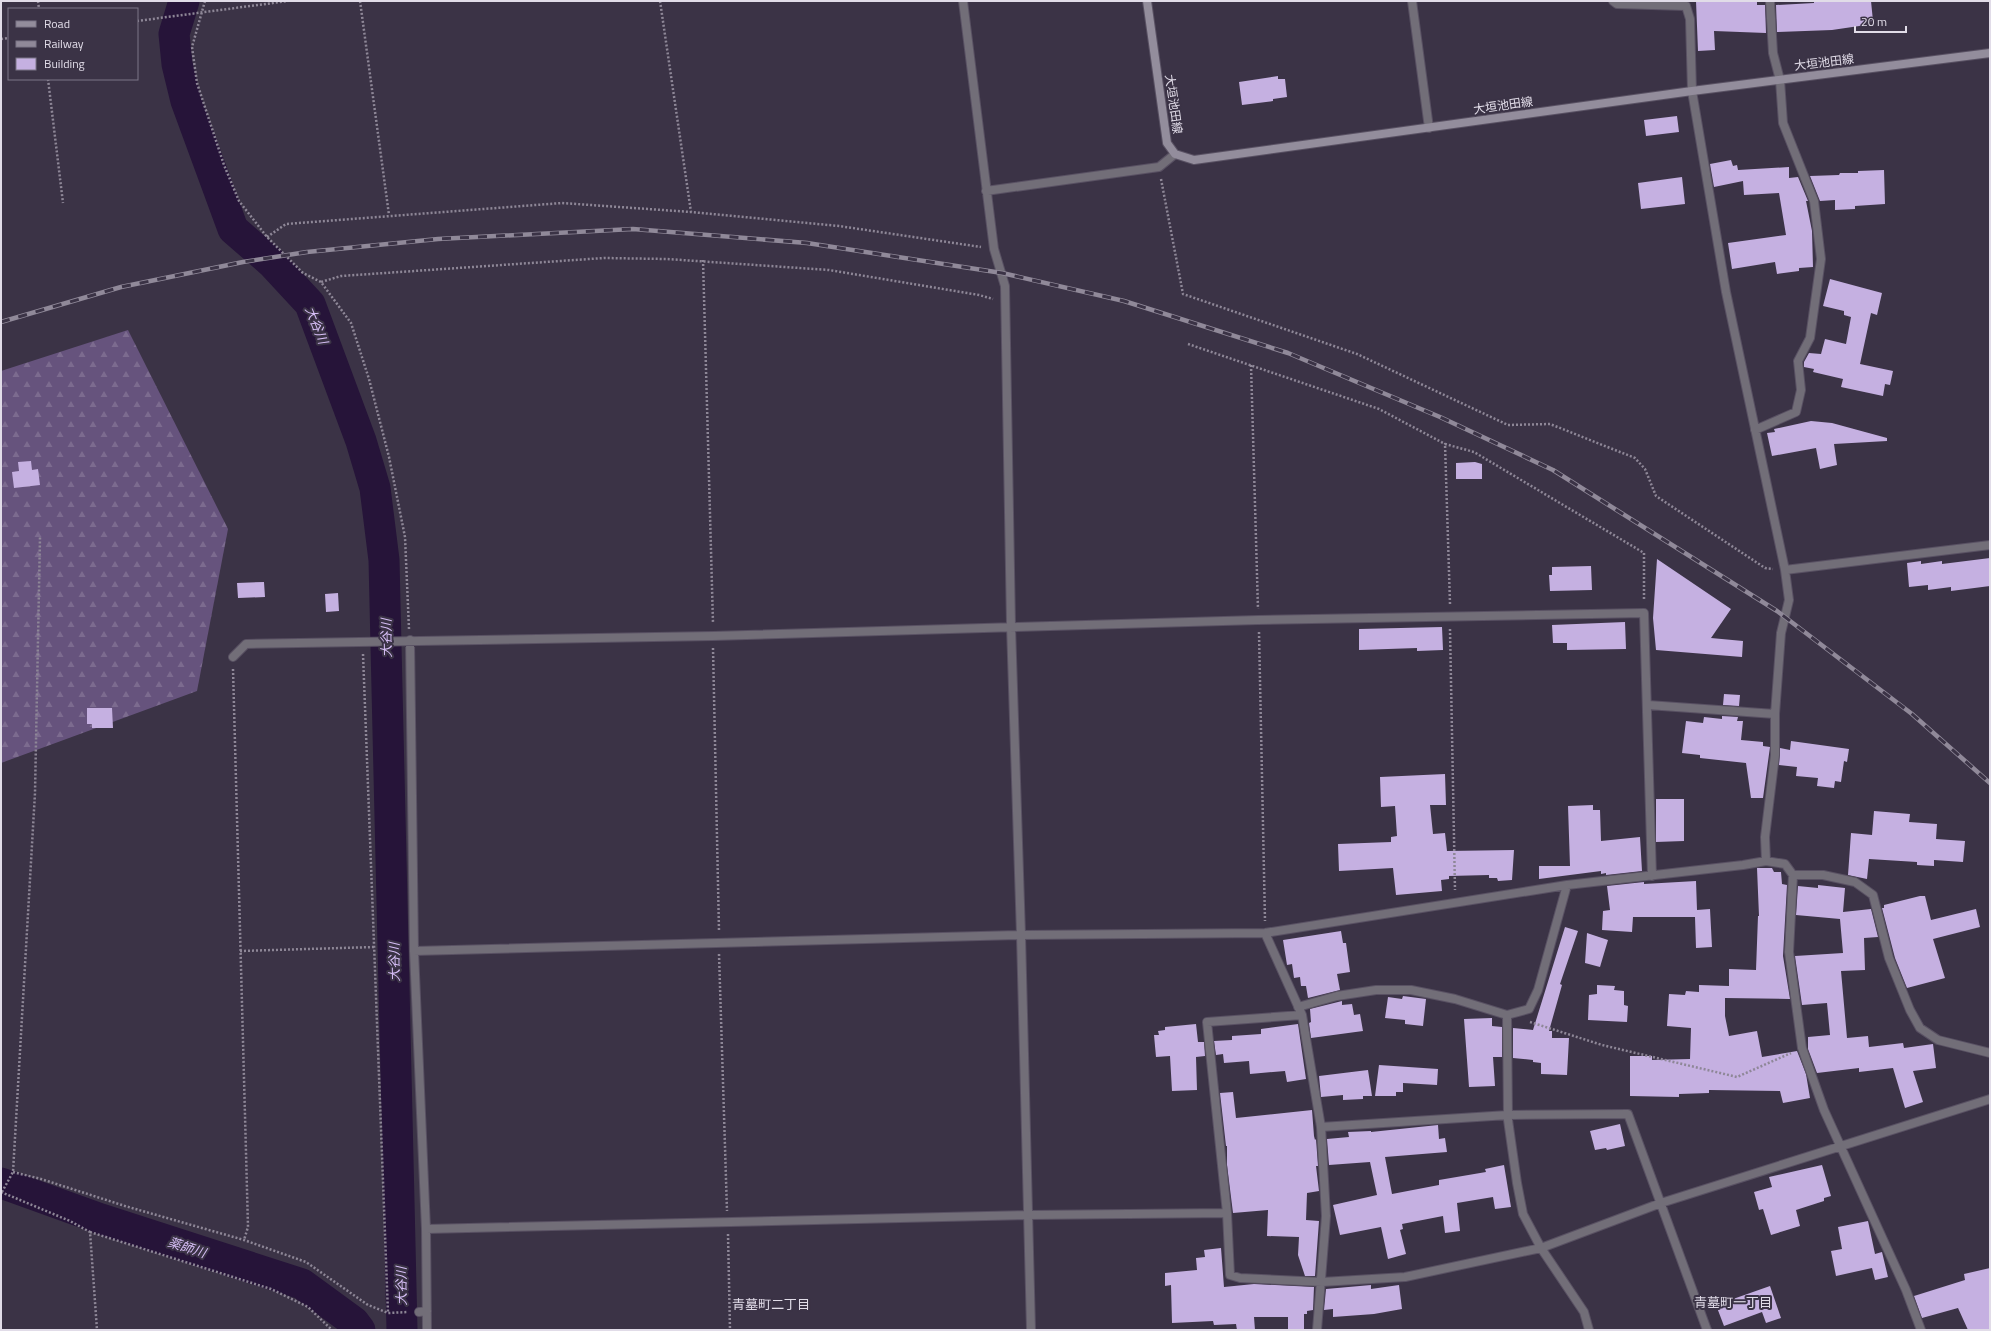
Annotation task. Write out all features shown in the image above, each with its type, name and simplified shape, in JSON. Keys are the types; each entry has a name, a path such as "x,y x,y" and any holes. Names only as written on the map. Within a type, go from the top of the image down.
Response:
{"main road":[{"name":"大垣池田線","path":"1147,1 1167,143 1175,154 1194,160 1692,91 1990,53"}],"street":[{"path":"963,1 994,249 1005,286 1004,302 1011,626 1029,1215 1031,1330"},
{"path":"1412,1 1429,128"},
{"path":"1613,1 1617,4 1687,4 1690,19 1692,91 1726,292 1785,570 1789,600 1781,633 1775,714 1775,755 1765,837 1766,861"},
{"path":"1755,430 1796,412 1801,390 1798,361 1810,338 1821,259 1814,201 1783,123 1780,80 1773,53 1770,1"},
{"path":"986,191 1158,167 1175,154"},
{"path":"1785,570 1990,545"},
{"path":"233,657 246,644 406,640 713,636 1011,626 1644,613 1648,705 1652,876"},
{"path":"406,640 414,951 426,1229 423,1311 427,1330"},
{"path":"1648,705 1775,714"},
{"path":"414,951 1021,935 1265,933 1567,885 1652,876 1766,861 1785,864 1793,875 1789,952 1802,1048 1824,1110 1906,1290 1921,1330"},
{"path":"1793,875 1823,875 1855,882 1873,894 1889,958 1910,1010 1920,1028 1938,1040 1990,1053"},
{"path":"1298,1007 1337,996 1376,990 1411,990 1455,999 1507,1015 1529,1010 1538,990 1567,885"},
{"path":"1265,933 1302,1015 1321,1127 1326,1216 1322,1282 1317,1330"},
{"path":"1302,1015 1207,1022 1227,1213 1230,1275 1240,1278 1322,1282 1405,1277 1541,1248 1661,1203 1990,1098"},
{"path":"1507,1015 1508,1114 1517,1183 1523,1214 1541,1248 1584,1312 1589,1330"},
{"path":"1321,1127 1508,1114 1628,1114 1707,1330"},
{"path":"426,1229 1029,1215 1227,1213"}],"path":[{"path":"204,1 192,47 197,83 224,165 239,201 267,237 304,273 321,282 351,323 369,379 385,443 405,537 406,640"},
{"path":"138,21 288,1"},
{"path":"360,1 389,215"},
{"path":"660,1 691,212"},
{"path":"48,80 63,203"},
{"path":"1158,167 1183,294 1357,354 1508,425 1550,424 1635,458 1645,469 1656,496 1765,568 1785,570"},
{"path":"267,237 286,224 562,203 691,212 839,226 994,249"},
{"path":"321,282 341,276 604,258 703,260 829,270 979,295 1004,302"},
{"path":"703,260 713,636 719,944 730,1330"},
{"path":"1188,344 1379,409 1445,444"},
{"path":"1251,365 1265,933"},
{"path":"40,537 35,793 13,1172 1,1192 70,1221 90,1232 271,1289 308,1307 332,1330"},
{"path":"362,642 388,1313"},
{"path":"233,657 248,1227 244,1240"},
{"path":"240,951 374,947"},
{"path":"1529,1022 1602,1045 1738,1078 1802,1048"},
{"path":"13,1172 244,1240 306,1262 368,1305 388,1313 423,1311"},
{"path":"90,1232 97,1330"}],"green space":[{"path":"128,330 228,529 197,691 1,763 1,371"}],"building":[{"path":"1696,1 1757,1 1757,5 1765,5 1766,33 1714,31 1715,50 1698,51"},
{"path":"1814,1 1871,1 1873,21 1866,22 1866,25 1832,30 1777,32 1776,5 1814,3"},
{"path":"1278,76 1278,79 1285,79 1287,97 1273,99 1273,101 1242,105 1239,82"},
{"path":"1677,116 1679,132 1646,136 1644,120"},
{"path":"1731,160 1733,166 1737,165 1738,170 1789,167 1789,178 1798,177 1808,201 1806,201 1812,231 1813,267 1799,268 1799,271 1777,274 1775,262 1732,269 1728,243 1786,235 1779,193 1744,195 1743,181 1714,187 1710,164"},
{"path":"1884,170 1885,204 1855,206 1855,209 1835,210 1835,200 1820,201 1810,176 1839,175 1840,173 1858,173 1858,171"},
{"path":"1682,177 1685,204 1641,209 1638,183"},
{"path":"1830,279 1882,293 1877,315 1871,313 1860,364 1893,371 1890,385 1885,384 1883,396 1841,387 1843,379 1813,372 1814,369 1804,367 1804,362 1809,353 1821,354 1825,339 1846,344 1851,317 1844,315 1844,311 1823,306"},
{"path":"1811,421 1832,423 1887,438 1887,441 1834,444 1837,465 1820,469 1816,448 1772,456 1767,433 1775,432 1774,429"},
{"path":"31,461 32,470 38,469 40,485 14,488 12,472 19,471 18,462"},
{"path":"1475,462 1482,464 1482,479 1456,479 1456,463"},
{"path":"1990,558 1990,586 1951,591 1951,587 1928,590 1928,585 1909,587 1907,563 1921,561 1921,564 1942,561 1942,564"},
{"path":"1657,559 1731,609 1711,638 1743,641 1742,657 1656,650 1653,618"},
{"path":"1591,566 1592,590 1550,591 1549,575 1552,575 1552,567"},
{"path":"264,582 265,597 238,598 237,583"},
{"path":"338,593 339,611 326,612 325,594"},
{"path":"1625,622 1626,649 1567,650 1567,643 1553,643 1552,625"},
{"path":"1442,627 1443,650 1417,651 1417,648 1359,650 1359,629"},
{"path":"1724,694 1740,695 1739,706 1723,705"},
{"path":"87,708 112,708 113,728 92,728 92,724 87,724"},
{"path":"1722,716 1738,717 1737,721 1743,721 1741,740 1763,742 1763,746 1770,747 1763,798 1751,798 1746,763 1700,758 1700,755 1682,753 1686,721 1703,723 1704,717 1722,719"},
{"path":"1791,741 1849,749 1847,762 1844,761 1841,782 1835,781 1834,788 1817,786 1818,778 1796,776 1797,767 1779,765 1780,748 1790,750"},
{"path":"1445,774 1446,805 1430,805 1433,834 1445,833 1447,851 1514,850 1512,880 1498,881 1497,878 1489,878 1489,875 1449,876 1449,879 1441,880 1442,891 1396,895 1393,868 1339,871 1338,844 1391,842 1391,837 1397,836 1395,806 1381,807 1380,777"},
{"path":"1656,799 1684,799 1684,841 1656,842"},
{"path":"1593,805 1593,810 1600,810 1601,841 1640,837 1642,871 1606,875 1606,873 1601,874 1601,871 1539,879 1539,866 1570,866 1568,806"},
{"path":"1874,811 1910,814 1909,822 1937,824 1936,839 1965,841 1963,862 1934,860 1934,866 1917,865 1917,862 1869,859 1867,879 1848,875 1851,833 1872,835"},
{"path":"1757,868 1772,868 1774,872 1781,872 1782,884 1787,885 1783,956 1790,999 1725,998 1725,1016 1729,1036 1757,1031 1762,1057 1797,1051 1806,1074 1810,1098 1783,1103 1780,1091 1709,1090 1709,1093 1679,1094 1679,1097 1630,1096 1630,1056 1652,1056 1652,1060 1690,1059 1691,1028 1667,1026 1669,994 1685,995 1686,991 1699,992 1699,985 1729,986 1729,969 1756,970 1759,916"},
{"path":"1696,881 1697,910 1710,909 1712,947 1696,948 1695,917 1633,917 1632,932 1602,930 1603,911 1610,910 1607,886 1644,882 1644,884"},
{"path":"1818,885 1845,888 1843,912 1871,909 1878,937 1864,938 1865,970 1841,971 1847,1038 1868,1036 1869,1047 1903,1043 1904,1048 1933,1044 1936,1068 1913,1071 1923,1102 1905,1108 1893,1068 1859,1072 1859,1068 1817,1073 1808,1049 1808,1037 1830,1035 1827,1003 1802,1005 1795,956 1843,953 1840,919 1796,915 1798,886 1818,888"},
{"path":"1925,896 1931,920 1976,909 1980,927 1933,939 1945,978 1907,988 1895,958 1882,908 1884,908 1884,905"},
{"path":"1565,927 1578,931 1560,984 1562,985 1549,1031 1552,1031 1552,1038 1569,1038 1567,1075 1541,1074 1541,1063 1533,1062 1533,1060 1513,1058 1513,1028 1533,1030"},
{"path":"1341,931 1343,943 1346,943 1350,972 1337,974 1340,990 1308,998 1306,986 1301,986 1300,977 1294,978 1292,964 1287,965 1283,940"},
{"path":"1587,933 1608,940 1600,967 1585,963"},
{"path":"1597,985 1615,986 1614,990 1624,991 1624,1005 1628,1006 1627,1022 1588,1020 1589,995 1597,994"},
{"path":"1403,996 1426,999 1423,1026 1405,1024 1405,1020 1385,1018 1388,997 1402,999"},
{"path":"1342,1001 1342,1005 1352,1004 1354,1015 1360,1014 1363,1031 1311,1038 1309,1023 1311,1022 1310,1009"},
{"path":"1492,1018 1492,1026 1502,1027 1502,1057 1493,1057 1495,1086 1469,1087 1464,1019"},
{"path":"1196,1024 1198,1042 1204,1042 1205,1056 1196,1057 1197,1090 1172,1091 1170,1056 1156,1057 1154,1035 1159,1035 1158,1031 1165,1030 1165,1027"},
{"path":"1298,1024 1306,1079 1287,1082 1285,1071 1250,1074 1249,1061 1224,1063 1223,1054 1216,1055 1214,1041 1232,1040 1232,1036 1261,1034 1261,1029"},
{"path":"1379,1065 1438,1069 1437,1085 1403,1083 1403,1092 1396,1092 1396,1096 1375,1096"},
{"path":"1368,1070 1372,1096 1363,1096 1363,1099 1343,1100 1343,1095 1321,1097 1319,1076"},
{"path":"1233,1092 1236,1118 1312,1110 1314,1136 1315,1140 1316,1139 1318,1166 1316,1166 1319,1191 1307,1193 1306,1220 1319,1221 1315,1276 1305,1276 1298,1255 1299,1237 1267,1236 1268,1210 1233,1213 1227,1165 1227,1146 1220,1093"},
{"path":"1620,1124 1625,1146 1607,1150 1606,1148 1595,1150 1590,1131"},
{"path":"1438,1125 1439,1139 1445,1138 1447,1152 1385,1157 1392,1194 1439,1185 1439,1180 1486,1172 1485,1169 1504,1165 1511,1207 1495,1209 1493,1197 1457,1203 1460,1231 1445,1233 1443,1216 1402,1224 1403,1229 1400,1230 1406,1254 1388,1259 1381,1227 1340,1235 1333,1205 1377,1195 1370,1162 1329,1165 1327,1139 1349,1137 1348,1132 1371,1132"},
{"path":"1822,1165 1831,1196 1824,1198 1824,1201 1796,1210 1800,1226 1771,1235 1763,1209 1759,1210 1754,1192 1772,1187 1769,1177"},
{"path":"1868,1221 1875,1254 1882,1252 1888,1277 1875,1280 1872,1268 1836,1276 1831,1251 1842,1249 1838,1227"},
{"path":"1221,1248 1224,1287 1254,1284 1314,1287 1313,1310 1307,1311 1307,1314 1304,1314 1304,1330 1288,1330 1288,1317 1254,1317 1255,1330 1237,1330 1236,1324 1214,1325 1213,1321 1172,1323 1171,1285 1165,1286 1165,1273 1197,1270 1196,1258 1205,1257 1204,1250"},
{"path":"1990,1268 1990,1330 1968,1330 1958,1308 1922,1318 1914,1296 1965,1280 1964,1274"},
{"path":"1371,1285 1371,1289 1399,1285 1402,1309 1374,1314 1333,1317 1333,1309 1324,1310 1326,1289"},
{"path":"1770,1286 1781,1318 1766,1323 1762,1312 1724,1326 1716,1305"}],"waterway":[{"name":"大谷川","path":"184,1 174,34 177,64 186,101 233,229 272,263 310,304 361,441 375,488 384,560 402,1330"},
{"name":"薬師川","path":"1,1183 101,1219 302,1284 354,1322 360,1330"}],"railway":[{"path":"1,322 121,287 243,262 307,252 438,239 633,229 807,243 1002,273 1124,301 1288,353 1440,417 1553,470 1777,611 1912,714 1990,783"}],"district":[{"name":"青墓町一丁目","path":"1733,1302"},
{"name":"青墓町二丁目","path":"771,1304"}]}
